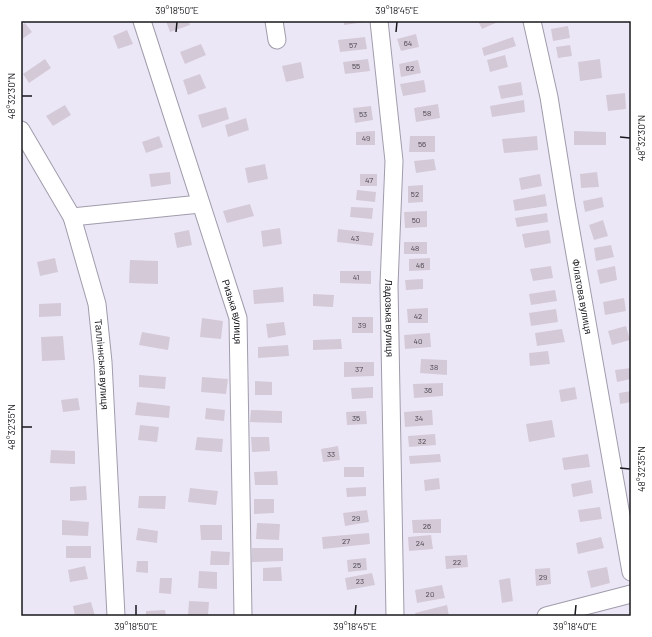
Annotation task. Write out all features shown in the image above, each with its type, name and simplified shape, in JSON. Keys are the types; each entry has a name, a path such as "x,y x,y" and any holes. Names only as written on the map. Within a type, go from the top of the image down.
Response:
{"street":[{"name":"Ризька вулиця","path":"142,21 238,318 243,616"},
{"path":"274,21 277,40"},
{"name":"Ладозька вулиця","path":"379,21 394,161 389,284 395,616"},
{"name":"Філатова вулиця","path":"532,21 549,98 631,572"},
{"name":"Талліннська вулиця","path":"21,130 72,217 97,304 103,362 116,616"},
{"path":"72,217 200,204"},
{"path":"546,616 631,594"}],"building":[{"path":"166,21 189,21 190,25 170,32"},
{"path":"344,21 365,21 365,22 344,25"},
{"path":"478,21 500,21 482,29"},
{"path":"25,23 32,32 21,40 21,26"},
{"path":"568,26 570,38 553,41 551,29"},
{"path":"127,30 133,44 118,49 113,36"},
{"path":"416,34 419,47 401,51 397,39"},
{"path":"365,37 367,49 340,52 338,40"},
{"path":"513,37 516,46 484,56 482,48"},
{"path":"201,44 206,55 185,64 180,52"},
{"path":"570,45 572,56 558,58 556,47"},
{"path":"505,55 508,67 490,72 487,60"},
{"path":"45,59 51,68 29,83 23,74"},
{"path":"368,59 370,71 345,74 343,62"},
{"path":"600,59 602,78 580,81 578,62"},
{"path":"418,60 421,73 401,77 399,64"},
{"path":"301,62 304,78 286,82 282,66"},
{"path":"200,74 206,88 188,95 183,80"},
{"path":"424,80 426,92 403,96 400,84"},
{"path":"521,82 523,95 501,99 498,86"},
{"path":"625,93 626,109 608,111 606,95"},
{"path":"524,100 525,112 492,117 490,106"},
{"path":"438,104 440,118 416,122 414,108"},
{"path":"65,105 71,115 53,126 46,116"},
{"path":"371,106 373,120 355,123 353,108"},
{"path":"226,107 229,119 202,128 198,115"},
{"path":"246,118 249,130 228,137 225,125"},
{"path":"375,131 375,145 356,145 356,132"},
{"path":"574,131 606,132 606,145 574,145"},
{"path":"159,136 163,147 146,153 142,142"},
{"path":"410,136 435,136 435,152 409,152"},
{"path":"537,136 538,150 504,153 502,139"},
{"path":"434,159 436,170 416,173 414,161"},
{"path":"265,164 268,179 248,183 245,168"},
{"path":"170,172 171,184 151,187 149,174"},
{"path":"597,172 599,187 581,188 580,174"},
{"path":"360,174 377,174 377,186 360,186"},
{"path":"540,174 542,186 521,190 519,178"},
{"path":"423,185 423,202 408,203 408,186"},
{"path":"357,190 376,192 375,202 356,200"},
{"path":"545,194 547,206 515,211 513,200"},
{"path":"602,197 604,207 585,212 583,201"},
{"path":"250,204 254,216 227,223 223,211"},
{"path":"351,207 373,208 372,219 350,217"},
{"path":"427,211 427,227 405,228 404,212"},
{"path":"547,213 548,222 517,227 515,218"},
{"path":"603,220 608,236 594,240 589,225"},
{"path":"280,228 282,244 263,247 261,231"},
{"path":"338,229 374,233 372,246 337,242"},
{"path":"189,230 192,245 177,248 174,233"},
{"path":"549,230 551,243 525,248 522,234"},
{"path":"404,242 427,242 427,254 404,254"},
{"path":"611,245 614,257 596,261 594,248"},
{"path":"55,258 58,272 40,276 37,262"},
{"path":"430,258 430,270 409,271 409,259"},
{"path":"130,260 158,261 158,284 129,283"},
{"path":"551,266 553,278 533,281 530,269"},
{"path":"615,266 617,280 600,284 597,270"},
{"path":"340,271 371,271 371,284 340,283"},
{"path":"423,279 423,289 406,290 405,280"},
{"path":"283,287 284,302 254,304 253,290"},
{"path":"555,290 557,301 531,305 529,294"},
{"path":"313,294 334,295 333,307 313,306"},
{"path":"624,298 626,311 605,315 603,302"},
{"path":"61,303 61,316 39,317 39,304"},
{"path":"428,308 428,323 408,323 407,309"},
{"path":"556,309 558,322 531,326 529,313"},
{"path":"352,317 373,317 373,333 352,333"},
{"path":"202,318 223,321 221,339 200,337"},
{"path":"284,322 286,335 268,338 266,324"},
{"path":"626,326 630,340 612,345 608,331"},
{"path":"562,329 565,342 537,346 535,333"},
{"path":"142,332 170,337 168,350 139,345"},
{"path":"430,333 431,347 405,349 404,335"},
{"path":"63,336 65,360 42,361 41,337"},
{"path":"341,339 342,349 313,350 313,340"},
{"path":"288,345 289,356 258,358 258,347"},
{"path":"548,351 550,364 530,366 529,353"},
{"path":"421,359 447,360 447,375 420,373"},
{"path":"344,362 374,362 374,376 344,377"},
{"path":"631,368 631,379 617,382 615,370"},
{"path":"139,375 166,377 165,389 139,387"},
{"path":"202,377 228,379 226,394 201,392"},
{"path":"255,381 272,382 272,395 255,395"},
{"path":"443,383 443,396 414,398 413,384"},
{"path":"373,387 373,398 352,399 351,388"},
{"path":"575,387 577,399 561,402 559,390"},
{"path":"631,391 631,402 620,404 619,393"},
{"path":"78,398 80,410 63,412 61,400"},
{"path":"137,402 170,406 169,418 135,415"},
{"path":"206,408 225,410 224,421 205,419"},
{"path":"251,410 282,411 282,423 250,422"},
{"path":"432,410 433,425 405,427 404,412"},
{"path":"366,411 367,424 347,425 346,412"},
{"path":"552,420 555,437 529,442 526,424"},
{"path":"140,425 159,427 157,442 138,440"},
{"path":"435,434 436,445 409,447 408,436"},
{"path":"197,437 223,439 222,452 195,450"},
{"path":"251,437 269,437 270,451 252,452"},
{"path":"338,446 340,460 323,462 321,449"},
{"path":"51,450 75,451 75,464 50,463"},
{"path":"440,454 441,462 410,464 409,456"},
{"path":"588,454 590,467 564,470 562,458"},
{"path":"344,467 364,467 364,477 344,477"},
{"path":"277,471 278,485 255,485 254,472"},
{"path":"439,478 440,489 425,491 424,480"},
{"path":"591,480 593,493 573,497 571,484"},
{"path":"86,486 87,500 70,501 70,487"},
{"path":"366,487 366,496 347,497 346,488"},
{"path":"190,488 218,491 216,505 188,502"},
{"path":"139,496 166,496 165,509 138,508"},
{"path":"254,499 274,499 274,513 254,514"},
{"path":"600,507 602,519 580,522 578,510"},
{"path":"367,510 369,522 345,526 343,513"},
{"path":"441,519 441,533 413,533 412,520"},
{"path":"62,520 89,522 88,536 62,535"},
{"path":"257,523 280,524 279,540 256,539"},
{"path":"200,525 222,525 222,540 201,540"},
{"path":"138,528 158,531 157,543 136,540"},
{"path":"369,533 370,544 323,549 322,537"},
{"path":"431,535 433,549 409,551 408,537"},
{"path":"601,537 604,548 578,554 576,543"},
{"path":"66,546 91,546 91,558 66,558"},
{"path":"252,548 283,548 283,561 252,562"},
{"path":"211,551 230,552 229,565 210,565"},
{"path":"467,555 468,567 446,569 445,556"},
{"path":"366,558 367,570 348,572 347,560"},
{"path":"137,561 148,561 148,573 136,572"},
{"path":"85,566 88,579 70,582 68,570"},
{"path":"281,567 282,581 263,581 263,568"},
{"path":"607,567 610,583 591,588 587,571"},
{"path":"550,568 551,584 536,586 535,569"},
{"path":"199,571 217,572 217,589 198,588"},
{"path":"372,573 375,585 347,590 345,578"},
{"path":"160,578 172,578 171,594 159,593"},
{"path":"510,578 513,601 502,603 499,580"},
{"path":"442,585 445,598 417,603 415,590"},
{"path":"189,601 209,602 208,616 188,616"},
{"path":"91,602 95,616 75,616 73,606"},
{"path":"447,605 449,616 416,616 415,613"},
{"path":"165,610 166,616 146,616 146,611"}]}
